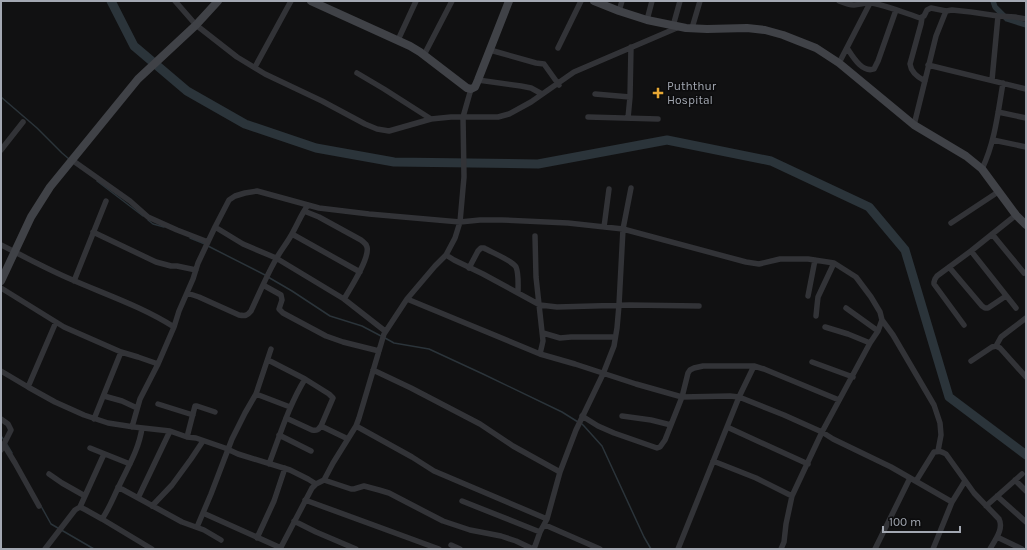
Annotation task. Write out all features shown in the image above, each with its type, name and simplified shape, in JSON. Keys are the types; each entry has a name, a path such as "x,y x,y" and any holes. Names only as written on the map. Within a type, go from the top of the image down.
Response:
{"street":[{"path":"175,1 196,25 237,57 255,68 377,129 389,131 431,120 451,117 498,117 509,114 559,84 574,72 676,26"},
{"path":"1,281 30,217 50,187 138,79 196,25 218,1"},
{"path":"255,68 291,1"},
{"path":"311,1 410,46 467,88 471,89"},
{"path":"398,40 416,1"},
{"path":"424,55 452,1"},
{"path":"203,513 280,548 312,488 324,480 348,440 359,418 385,333 407,299 446,255 455,238 460,222 464,177 463,117 471,89 475,87 478,80 508,1"},
{"path":"558,48 582,1"},
{"path":"594,1 647,20 692,28 747,28 765,30 783,35 816,48 839,63 914,125 966,156 982,169 1016,215 1026,225"},
{"path":"619,11 622,1"},
{"path":"647,20 652,1"},
{"path":"676,26 680,1"},
{"path":"692,28 700,1"},
{"path":"839,1 855,6 870,3 877,4 922,18"},
{"path":"839,63 870,3"},
{"path":"925,81 914,73 910,64 922,18 930,8 946,11 952,10 1026,18"},
{"path":"847,48 860,65 868,70 874,69 896,10"},
{"path":"914,125 936,36 946,11"},
{"path":"992,80 1002,16"},
{"path":"628,118 631,47"},
{"path":"490,50 544,64 559,84"},
{"path":"928,65 1026,89"},
{"path":"357,73 384,88 431,120"},
{"path":"478,80 531,88 542,94"},
{"path":"982,169 988,157 993,140 1003,83"},
{"path":"595,94 630,98"},
{"path":"998,112 1026,118"},
{"path":"588,118 658,119"},
{"path":"1,150 23,122"},
{"path":"993,140 1026,147"},
{"path":"71,161 130,201 148,216 177,230 208,241"},
{"path":"324,480 351,489 364,486 389,493 443,521 465,529 501,536 534,549 540,532 546,522 560,472 576,430 603,374 614,346 619,305 623,229 631,188"},
{"path":"604,227 609,189"},
{"path":"132,427 146,387 174,327 203,252 229,200 235,196 257,191 319,208 369,214 460,222 502,220 568,223 623,229 746,262 759,264 780,260 808,259 834,263 856,277 872,297 880,312 882,320 893,335 934,405 940,423 941,435 938,451"},
{"path":"951,223 998,192"},
{"path":"74,281 106,200"},
{"path":"187,293 239,315 248,315 276,258 292,234 308,205"},
{"path":"304,211 319,217 366,244 368,251 360,272 344,299"},
{"path":"964,325 934,282 937,276 948,267 972,251 1016,215"},
{"path":"215,227 243,244 276,258 344,299 385,333"},
{"path":"93,232 156,262 196,270"},
{"path":"292,234 360,272"},
{"path":"992,234 1024,273"},
{"path":"535,236 536,277 543,333 540,354"},
{"path":"1,246 74,281 133,305 162,319 174,327"},
{"path":"469,268 478,251 481,248 484,248 515,265 517,269 518,293"},
{"path":"972,251 1016,308"},
{"path":"446,255 540,305 564,307 619,305 699,306"},
{"path":"808,296 815,260"},
{"path":"816,316 818,297 834,263"},
{"path":"948,267 985,308 988,308 1006,296"},
{"path":"264,284 281,295 282,300 279,309 282,312 326,336 343,342 380,349"},
{"path":"1,288 56,322 80,334 121,352 138,356 158,364"},
{"path":"407,299 540,354 636,384 682,397 739,397 822,432 891,467 952,502"},
{"path":"846,308 878,331"},
{"path":"971,361 992,347 996,346 1001,337 1026,318"},
{"path":"782,549 792,496 822,432 878,331 882,320"},
{"path":"28,387 56,322"},
{"path":"825,327 870,343"},
{"path":"543,333 560,338 615,337"},
{"path":"996,346 1000,348 1026,377"},
{"path":"197,527 232,439 256,394 272,349"},
{"path":"94,419 121,352"},
{"path":"268,360 304,379 329,394 332,398 321,426 316,431 286,418"},
{"path":"812,362 852,376"},
{"path":"582,418 614,433 657,448 660,447 663,444 682,397 688,373 694,368 703,366 754,366 839,400"},
{"path":"678,549 739,397 754,366"},
{"path":"373,370 480,424 513,446 560,472"},
{"path":"1,371 61,405 84,416 108,423 170,431 268,464 285,468 316,484"},
{"path":"268,464 290,407 304,379"},
{"path":"256,394 290,407"},
{"path":"104,396 122,401 138,408"},
{"path":"158,404 193,415"},
{"path":"187,437 196,406 215,412"},
{"path":"622,416 651,420 671,425"},
{"path":"1,419 8,424 11,430 3,448 15,463 39,506"},
{"path":"321,426 348,440"},
{"path":"356,426 434,470 600,549"},
{"path":"727,427 808,464"},
{"path":"102,519 130,464 140,441 142,428"},
{"path":"138,498 170,431"},
{"path":"279,435 311,451"},
{"path":"152,506 172,485 203,441"},
{"path":"90,448 130,464"},
{"path":"916,482 934,452 938,451 946,454 974,493 1001,523 997,537 990,549"},
{"path":"80,508 84,496 104,454"},
{"path":"713,461 756,478 792,496"},
{"path":"257,538 274,501 285,468"},
{"path":"49,474 84,496"},
{"path":"986,506 1022,474"},
{"path":"875,549 910,478"},
{"path":"1015,480 1026,491"},
{"path":"933,549 952,502 965,481"},
{"path":"118,487 182,522 197,527 221,540"},
{"path":"997,496 1026,522"},
{"path":"305,500 439,549"},
{"path":"462,501 540,532"},
{"path":"45,549 75,510 80,508 102,519 152,549"},
{"path":"294,521 356,549"},
{"path":"997,537 1022,549"},
{"path":"451,545 460,549"}],"waterway":[{"path":"111,1 134,46 187,91 245,124 316,148 394,162 538,164 667,140 771,161 869,207 905,250 949,397 1026,455"},
{"path":"993,1 995,7 1007,19 1026,25"},
{"path":"1,97 37,128 69,159"},
{"path":"97,181 143,216"},
{"path":"148,220 153,224 164,227"},
{"path":"190,238 205,244"},
{"path":"208,246 265,275"},
{"path":"268,277 330,316 362,326 381,336"},
{"path":"385,338 394,343 429,349 562,412 578,422"},
{"path":"582,424 602,446 651,549"},
{"path":"1,436 4,440"},
{"path":"6,443 12,453"},
{"path":"41,506 51,524 94,549"}],"place":[{"name":"Puththur Hospital","path":"658,93"}]}
